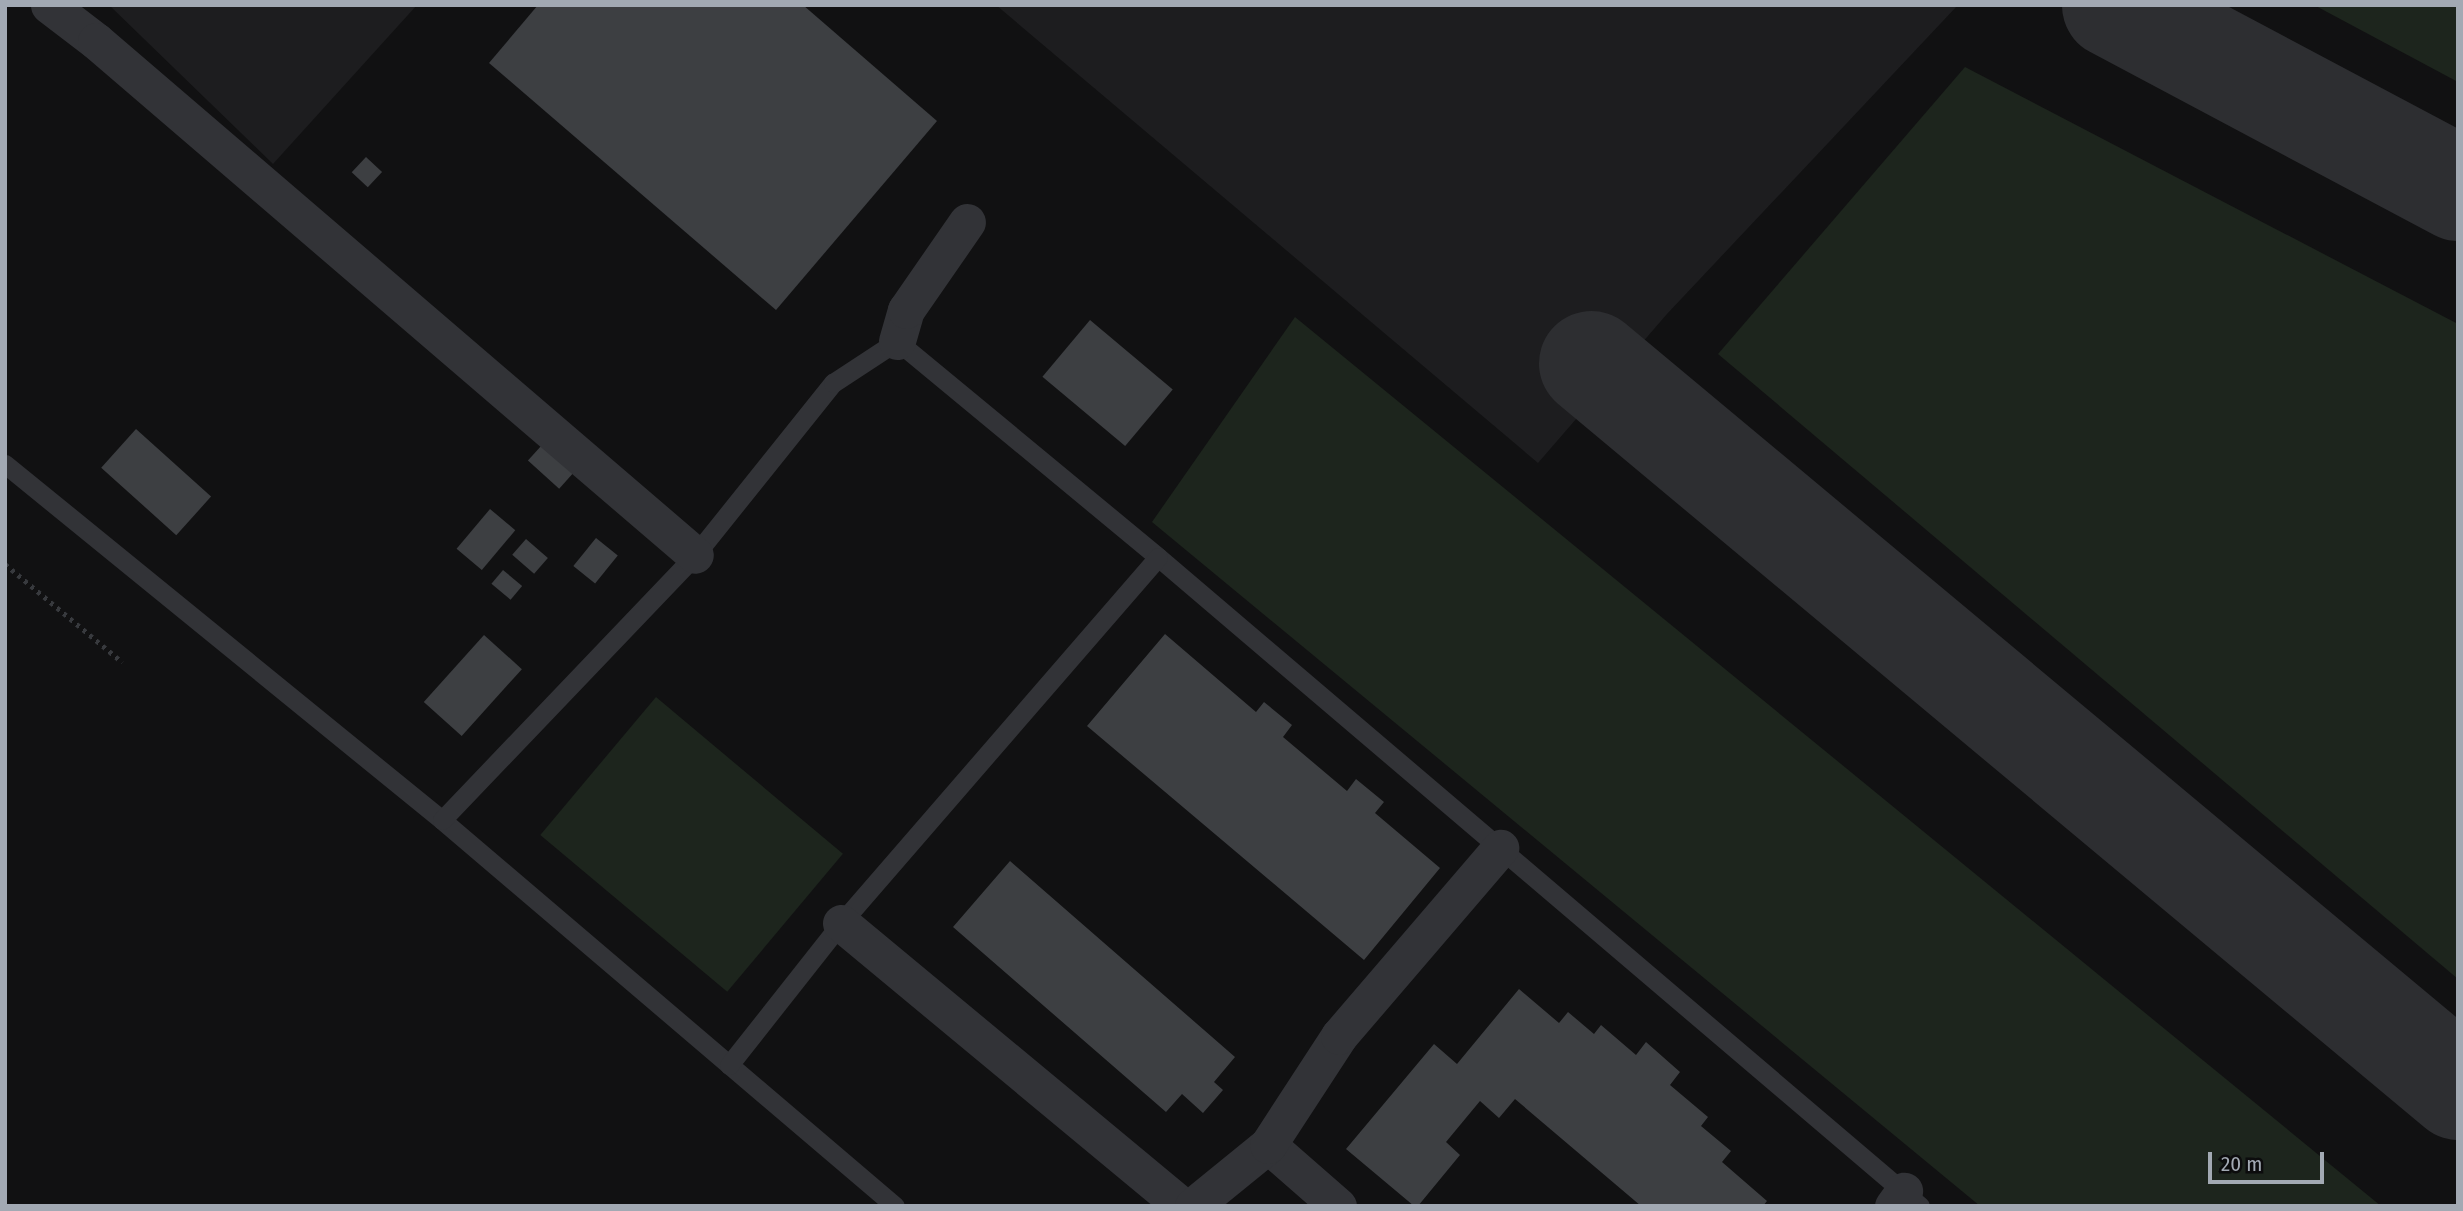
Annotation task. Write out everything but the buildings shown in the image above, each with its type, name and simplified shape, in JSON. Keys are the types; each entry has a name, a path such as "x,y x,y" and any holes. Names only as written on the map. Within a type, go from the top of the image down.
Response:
{"street":[{"path":"49,5 106,50 695,555"},
{"path":"898,341 906,310 967,222"},
{"path":"1193,1206 1268,1145 1339,1036 1500,848"},
{"path":"841,923 1182,1206"},
{"path":"1268,1145 1338,1206"}],"lane":[{"path":"442,820 695,555 833,383 898,341 1158,557 1500,848 1906,1201"},
{"path":"5,464 442,820 895,1206"},
{"path":"729,1065 841,923 1158,557"}],"path":[{"path":"5,564 122,662"}],"shaded area":[{"path":"109,5 417,5 273,164"},
{"path":"996,5 1958,5 1667,314 1538,463"},
{"path":"2314,5 2458,5 2458,82"},
{"path":"1965,67 2458,324 2458,979 1718,354"},
{"path":"1295,317 2381,1206 1980,1206 1152,522"},
{"path":"656,697 843,854 727,992 540,835"}],"taxiway":[{"path":"2114,5 2458,188"},
{"path":"1591,363 2458,1087"}]}
